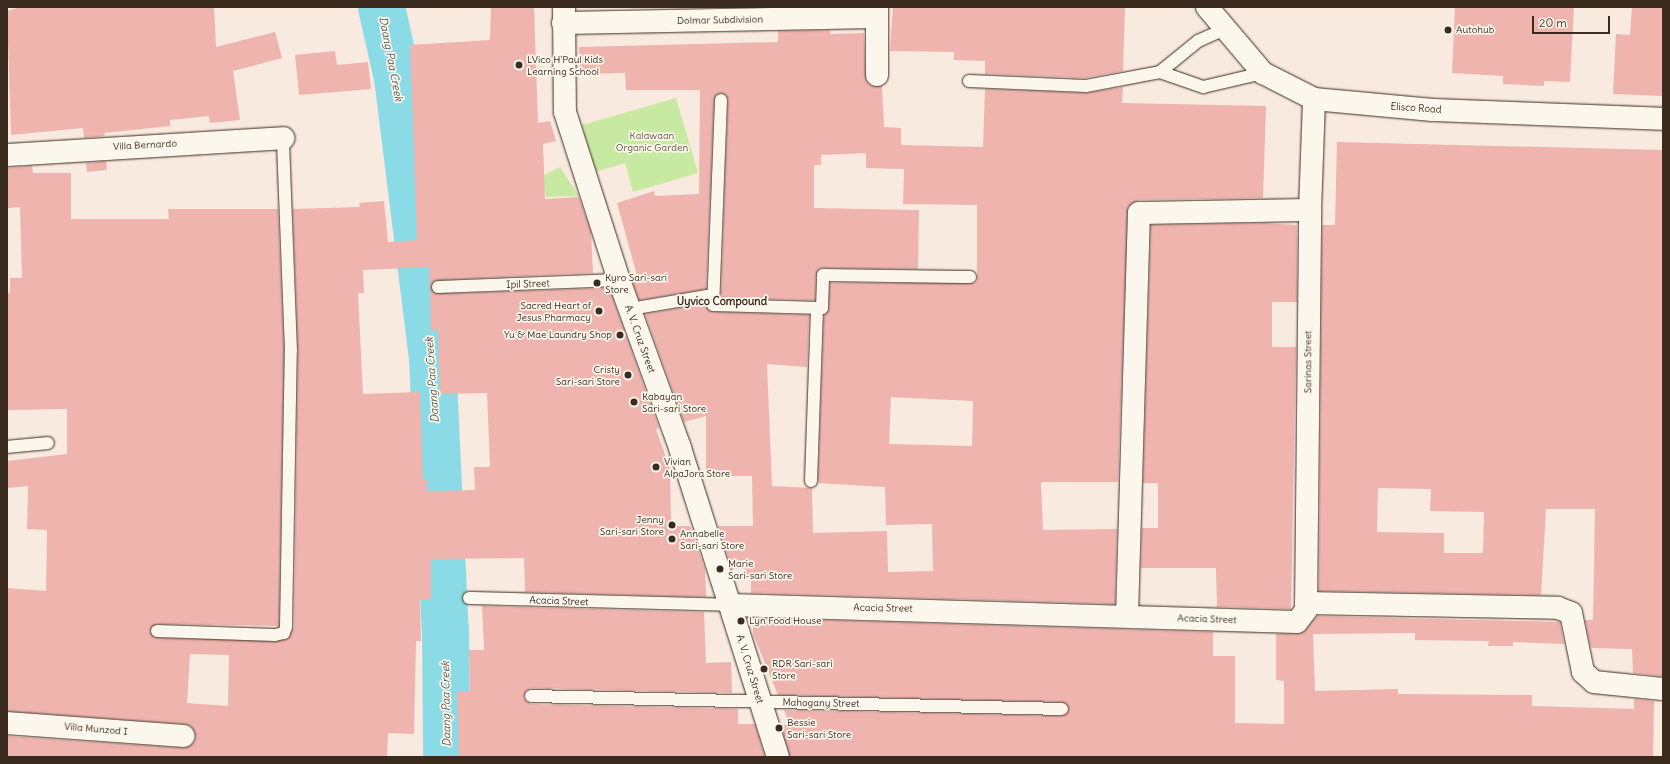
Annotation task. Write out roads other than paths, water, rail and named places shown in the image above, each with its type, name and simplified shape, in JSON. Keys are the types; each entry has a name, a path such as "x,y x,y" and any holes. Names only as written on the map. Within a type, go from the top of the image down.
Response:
{"street":[{"name":"Elisco Road","path":"1207,7 1223,30 1264,73 1314,99 1432,110 1663,119"},
{"name":"Dolmar Subdivision","path":"564,15 877,12"},
{"path":"877,12 877,75"},
{"name":"A. V. Cruz Street","path":"564,15 565,112 619,280 680,448 778,757"},
{"name":"Sarinas Street","path":"1297,622 1306,610 1310,210 1314,99"},
{"name":"Villa Bernardo","path":"7,155 283,138"},
{"path":"1127,616 1139,214 1310,210"},
{"path":"1306,602 1558,608 1571,613 1583,672 1594,682 1663,689"},
{"name":"Acacia Street","path":"730,604 1297,622"},
{"name":"Villa Munzod I","path":"7,723 184,736"}],"lane":[{"path":"969,81 1086,86 1160,72 1198,41 1223,30"},
{"path":"1160,72 1203,87 1264,73"},
{"path":"721,100 713,305 822,308 823,275 970,277"},
{"path":"157,631 275,635 284,633 286,627 290,351 283,138"},
{"name":"Ipil Street","path":"438,287 619,280"},
{"path":"630,309 713,295"},
{"path":"811,481 817,308"},
{"path":"7,447 48,443"},
{"name":"Acacia Street","path":"469,598 730,604"},
{"name":"Mahogany Street","path":"531,696 1062,709"}],"waterway":[{"name":"Daang Paa Creek","path":"381,7 397,77 432,359 445,630 446,757"}],"place":[{"name":"Autohub","path":"1448,30"},
{"name":"LVico H'Paul Kids Learning School","path":"519,65"},
{"name":"Kyro Sari-sari Store","path":"597,283"},
{"name":"Sacred Heart of Jesus Pharmacy","path":"599,311"},
{"name":"Yu & Mae Laundry Shop","path":"620,335"},
{"name":"Cristy Sari-sari Store","path":"628,375"},
{"name":"Kabayan Sari-sari Store","path":"634,402"},
{"name":"Vivian AlpaJora Store","path":"656,467"},
{"name":"Jenny Sari-sari Store","path":"672,525"},
{"name":"Annabelle Sari-sari Store","path":"672,539"},
{"name":"Marie Sari-sari Store","path":"720,569"},
{"name":"Lyn Food House","path":"741,621"},
{"name":"RDR Sari-sari Store","path":"764,669"},
{"name":"Bessie Sari-sari Store","path":"779,728"}],"district":[{"name":"Uyvico Compound","path":"722,301"}],"park label":[{"name":"Kalawaan Organic Garden","path":"652,140"}]}
